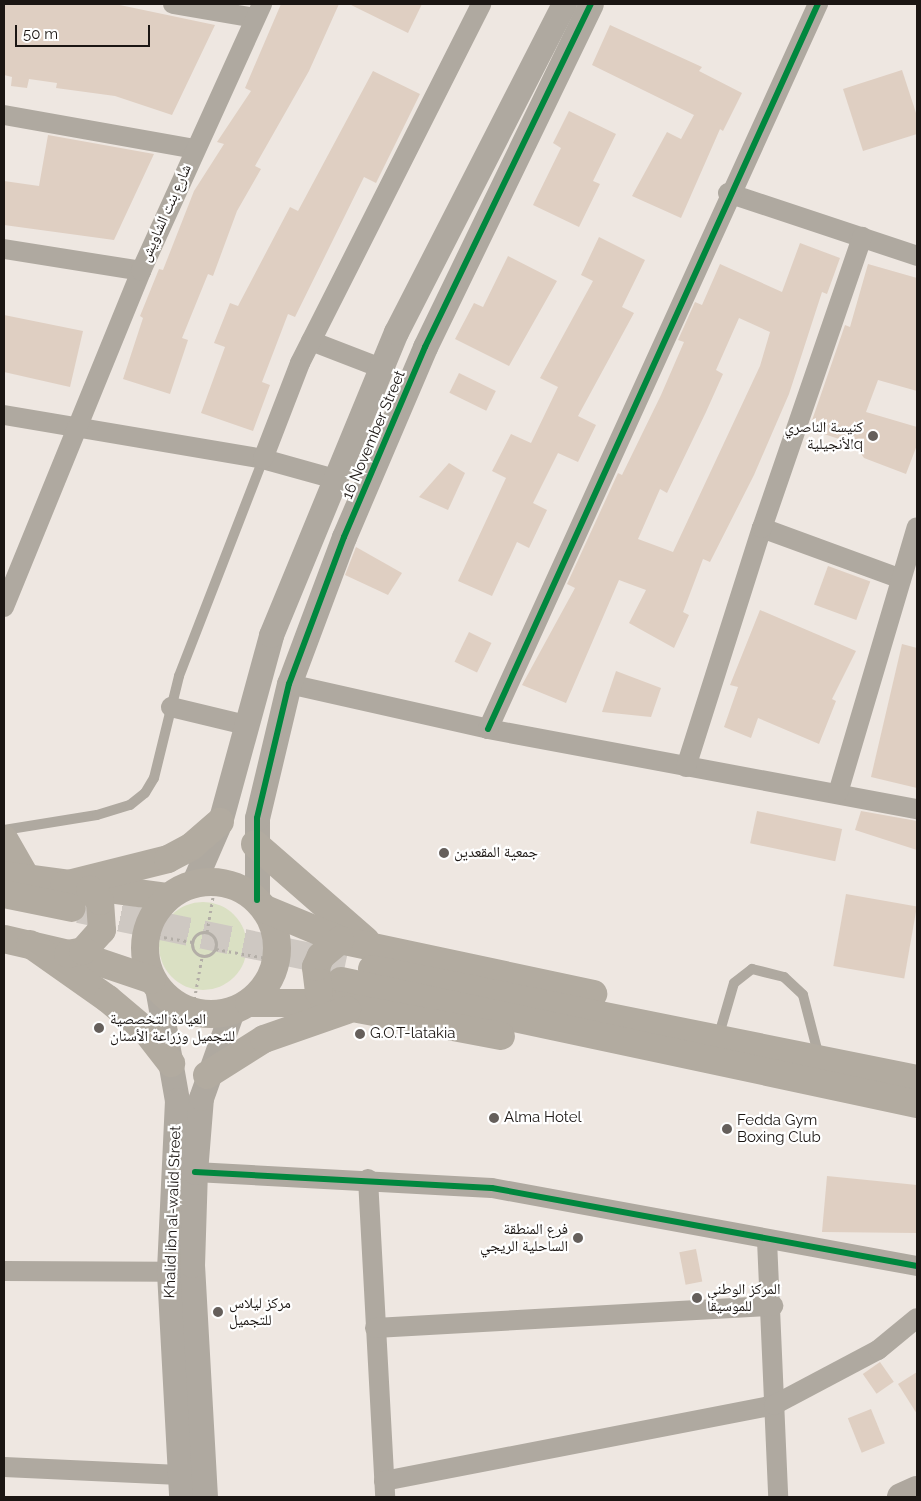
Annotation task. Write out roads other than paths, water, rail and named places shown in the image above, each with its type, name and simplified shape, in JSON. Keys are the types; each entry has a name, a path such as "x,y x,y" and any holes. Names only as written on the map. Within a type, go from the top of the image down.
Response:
{"main road":[{"path":"4,839 15,877 74,902 192,846 220,822"},
{"path":"255,844 374,947 636,1003 667,1012 714,1037"},
{"path":"4,912 74,902 168,897 205,883 261,904 338,972 360,1007"},
{"path":"4,894 74,902 100,901 102,930 83,951 68,954"},
{"path":"155,984 146,966 145,934 168,897"},
{"path":"240,1007 266,984 277,960 273,924 261,904"},
{"path":"4,939 68,954 155,984 192,1012 240,1007 338,972 374,947"},
{"path":"30,944 116,1006 146,1031 172,1063"},
{"path":"338,972 714,1037 917,1079"},
{"path":"338,972 747,1070 917,1104"},
{"path":"207,1075 287,1028 360,1007 666,1068 747,1070"},
{"path":"902,1497 917,1490"}],"street":[{"path":"173,4 258,11"},
{"path":"263,459 311,341 482,4"},
{"name":"16 November Street","path":"205,883 246,725 272,635 335,480 396,332 564,4"},
{"name":"16 November Street","path":"261,904 255,844 289,684 344,536 425,347 591,4"},
{"path":"488,729 728,193 818,4"},
{"name":"شارع بنت الشاويش","path":"4,606 141,271 258,11"},
{"path":"4,115 195,149"},
{"path":"728,193 917,256"},
{"path":"686,767 762,528 862,237"},
{"path":"4,249 141,271"},
{"path":"396,332 425,347"},
{"path":"311,341 381,368"},
{"path":"4,415 263,459 335,480"},
{"path":"838,793 917,527"},
{"path":"762,528 900,579"},
{"path":"289,684 488,729 917,809"},
{"path":"171,707 246,725"},
{"name":"Khalid ibn al-walid Street","path":"155,984 172,1063 176,1100 169,1272 180,1486"},
{"path":"205,1497 192,1265 195,1172 207,1075 240,1007"},
{"path":"195,1172 368,1179 492,1188 767,1240 917,1266"},
{"path":"368,1179 374,1328 384,1489 774,1405 878,1350 917,1318"},
{"path":"767,1240 773,1306 774,1405 778,1497"},
{"path":"4,1271 169,1272"},
{"path":"374,1328 773,1306"},
{"path":"4,1467 180,1486"}],"lane":[{"path":"4,830 97,815 130,805 154,778 179,676 263,459"},
{"path":"714,1037 734,983 752,969 784,977 803,995 820,1058"}],"tunnel":[{"path":"79,909 345,964"}],"place":[{"name":"كنيسة الناصري الأنجيليةq","path":"873,436"},
{"name":"جمعية المقعدين","path":"444,853"},
{"name":"العيادة التخصصية للتجميل وزراعة الأسنان","path":"99,1028"},
{"name":"G.O.T-latakia","path":"360,1034"},
{"name":"Alma Hotel","path":"494,1118"},
{"name":"Fedda Gym Boxing Club","path":"727,1129"},
{"name":"فرع المنطقة الساحلية الريجي","path":"578,1238"},
{"name":"المركز الوطني للموسيقا","path":"697,1298"},
{"name":"مركز ليلاس للتجميل","path":"218,1312"}]}
